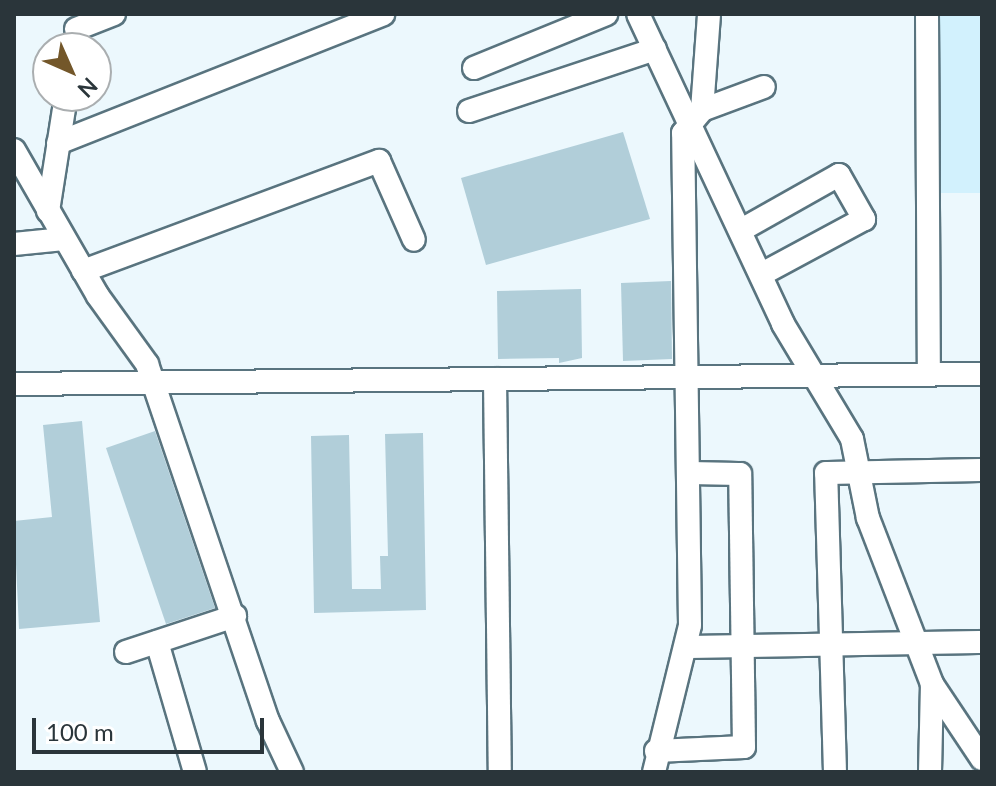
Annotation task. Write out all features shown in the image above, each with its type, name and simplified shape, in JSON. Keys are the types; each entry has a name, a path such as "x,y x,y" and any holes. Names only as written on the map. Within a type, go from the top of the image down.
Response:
{"street":[{"path":"76,30 114,14"},
{"path":"58,143 383,14"},
{"path":"474,68 606,14"},
{"path":"638,14 696,117 783,324 818,375 852,439 868,518 932,684 982,759"},
{"path":"696,117 709,14"},
{"path":"927,14 929,374"},
{"path":"469,111 655,49"},
{"path":"689,473 740,474 744,747 655,762 686,647 689,473 683,133 696,117 764,87"},
{"path":"48,211 63,112"},
{"path":"14,150 83,271 155,383 268,721 292,772"},
{"path":"83,271 379,161 414,240"},
{"path":"743,229 839,175 864,219 762,274"},
{"path":"14,184 48,211"},
{"path":"14,244 64,239"},
{"path":"14,384 688,380 982,374"},
{"path":"495,379 500,772"},
{"path":"835,772 826,473 982,470"},
{"path":"126,652 235,616"},
{"path":"157,642 195,772"},
{"path":"686,647 982,642"},
{"path":"930,772 932,684"}],"shaded area":[{"path":"931,14 982,14 982,193 936,193"}],"building":[{"path":"623,132 650,219 486,265 461,178"},
{"path":"671,281 672,359 623,361 621,283"},
{"path":"581,289 582,358 559,363 559,358 498,359 497,291"},
{"path":"82,421 100,622 19,629 14,521 52,517 43,425"},
{"path":"155,431 215,608 166,624 106,448"},
{"path":"423,433 426,610 314,613 311,436 349,435 352,589 381,589 380,556 388,556 385,434"}]}
